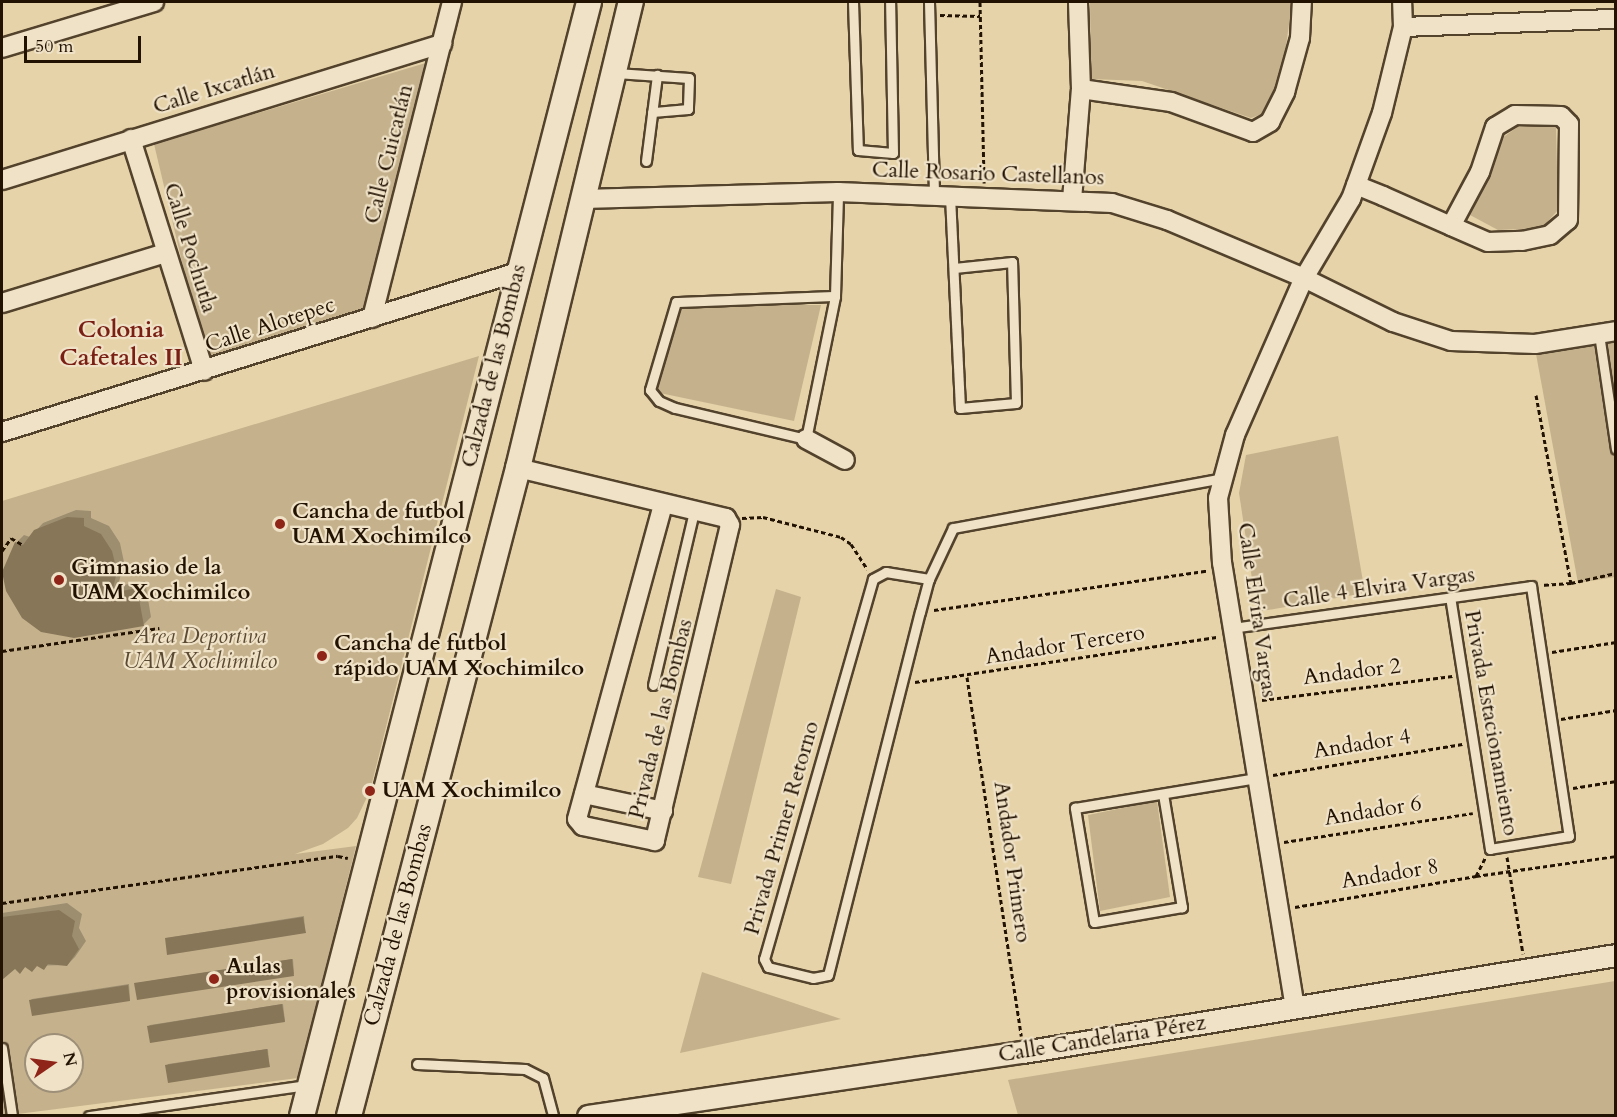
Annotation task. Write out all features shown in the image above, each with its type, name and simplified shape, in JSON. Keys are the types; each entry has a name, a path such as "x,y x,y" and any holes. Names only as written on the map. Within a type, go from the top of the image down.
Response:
{"main road":[{"name":"Calzada de las Bombas","path":"302,1116 589,2"},
{"name":"Calzada de las Bombas","path":"349,1116 518,468 631,2"}],"street":[{"path":"2,48 153,2"},
{"name":"Calle Cuicatlán","path":"372,318 452,2"},
{"path":"1072,200 1081,89 1078,2"},
{"path":"1081,89 1172,102 1253,132 1270,122 1285,92 1300,38 1302,2"},
{"name":"Calle Elvira Vargas","path":"1295,1008 1223,569 1218,498 1235,435 1304,278 1356,185 1382,113 1403,27 1402,2"},
{"path":"1403,27 1616,19"},
{"name":"Calle Ixcatlán","path":"2,180 441,44"},
{"path":"1356,185 1488,242 1522,241 1550,235 1568,220 1569,124 1561,116 1515,115 1495,127 1480,172 1451,226"},
{"name":"Calle Pochutla","path":"131,140 204,371"},
{"name":"Calle Rosario Castellanos","path":"583,199 838,192 1112,203 1167,220 1304,278 1393,322 1451,341 1535,344 1607,333"},
{"path":"2,303 166,253"},
{"name":"Calle Alotepec","path":"2,432 518,272"},
{"path":"806,439 845,460"},
{"path":"518,468 726,518"},
{"name":"Privada de las Bombas","path":"663,504 577,819 584,826 648,841 655,841 663,811 730,532 726,518"},
{"path":"584,794 663,811"},
{"name":"Calle Candelaria Pérez","path":"588,1116 1023,1053 1616,955"}],"lane":[{"path":"853,2 858,150 893,153 890,2"},
{"path":"929,2 942,196 954,268 960,408 1017,403 1012,262 954,268"},
{"path":"613,73 689,78 688,109 652,112"},
{"path":"646,161 657,75"},
{"path":"835,296 676,302 650,390 659,401 675,408 806,439 835,296 838,192"},
{"path":"1607,333 1616,449"},
{"name":"Privada Primer Retorno","path":"873,579 764,959 768,967 813,978 828,975 929,579 953,528 1223,478"},
{"path":"653,685 694,511"},
{"path":"873,579 886,572 929,579"},
{"name":"Calle 4 Elvira Vargas","path":"1233,631 1530,586"},
{"name":"Privada Estacionamiento","path":"1450,597 1490,849 1569,836 1530,586"},
{"path":"1163,794 1182,907 1094,922 1075,808 1257,778"},
{"path":"2,1048 12,1116"},
{"path":"417,1064 525,1069 543,1078 553,1116"},
{"path":"88,1116 310,1085"}],"path":[{"path":"980,2 984,197"},
{"path":"930,15 980,16"},
{"path":"1536,395 1571,583"},
{"path":"726,518 763,517 841,537 851,544 873,579"},
{"path":"2,550 11,538 22,544"},
{"path":"920,612 1223,569"},
{"path":"1530,586 1571,583 1616,573"},
{"path":"2,651 159,628"},
{"name":"Andador Tercero","path":"901,683 968,677 1233,631"},
{"path":"1541,654 1616,642"},
{"name":"Andador 2","path":"1246,702 1462,675"},
{"name":"Andador Primero","path":"968,677 1023,1053"},
{"path":"1551,720 1616,710"},
{"name":"Andador 4","path":"1257,778 1473,742"},
{"path":"1561,790 1616,781"},
{"name":"Andador 6","path":"1268,844 1484,811"},
{"path":"1506,846 1525,970"},
{"path":"1476,876 1490,849"},
{"path":"2,903 338,856 367,864"},
{"name":"Andador 8","path":"1278,909 1476,876 1616,856"}],"green space":[{"path":"1090,2 1292,2 1284,61 1267,112 1251,118 1142,81 1091,79"},
{"path":"429,62 368,309 206,363 154,144"},
{"path":"1522,124 1556,126 1558,210 1542,228 1498,230 1470,215 1502,138"},
{"path":"679,305 821,305 794,421 655,392"},
{"path":"1615,342 1615,577 1578,583 1536,354"},
{"name":"Area Deportiva UAM Xochimilco","path":"479,356 370,791 357,818 348,828 323,844 295,854 356,846 298,1078 2,1116 2,501"},
{"path":"1338,436 1365,593 1257,612 1239,493 1246,455"},
{"path":"776,589 801,597 731,884 698,877"},
{"path":"1157,801 1170,897 1100,911 1088,815"},
{"path":"702,972 841,1019 680,1053"},
{"path":"1615,981 1615,1115 1018,1115 1008,1080"}],"building":[{"name":"Gimnasio de la UAM Xochimilco","path":"67,517 84,518 84,526 101,534 112,551 117,571 112,593 137,588 144,626 74,638 41,632 22,618 6,591 2,572 15,542 23,545 34,530"},
{"path":"59,910 75,921 72,936 79,949 67,966 48,964 44,970 37,966 32,972 25,967 20,974 15,969 2,980 2,917"},
{"name":"Aulas provisionales","path":"303,917 306,933 167,955 165,938"},
{"name":"Aulas provisionales","path":"292,959 294,976 137,1000 134,983"},
{"path":"128,985 130,1001 32,1016 29,1000"},
{"name":"Aulas provisionales","path":"282,1004 285,1022 150,1043 147,1026"},
{"name":"Aulas provisionales","path":"267,1049 270,1067 168,1083 165,1065"}],"place":[{"name":"Cancha de futbol UAM Xochimilco","path":"280,524"},
{"name":"Gimnasio de la UAM Xochimilco","path":"59,580"},
{"name":"Cancha de futbol rápido UAM Xochimilco","path":"322,656"},
{"name":"UAM Xochimilco","path":"370,791"},
{"name":"Aulas provisionales","path":"214,979"}],"district":[{"name":"Colonia Cafetales II","path":"121,344"}]}
